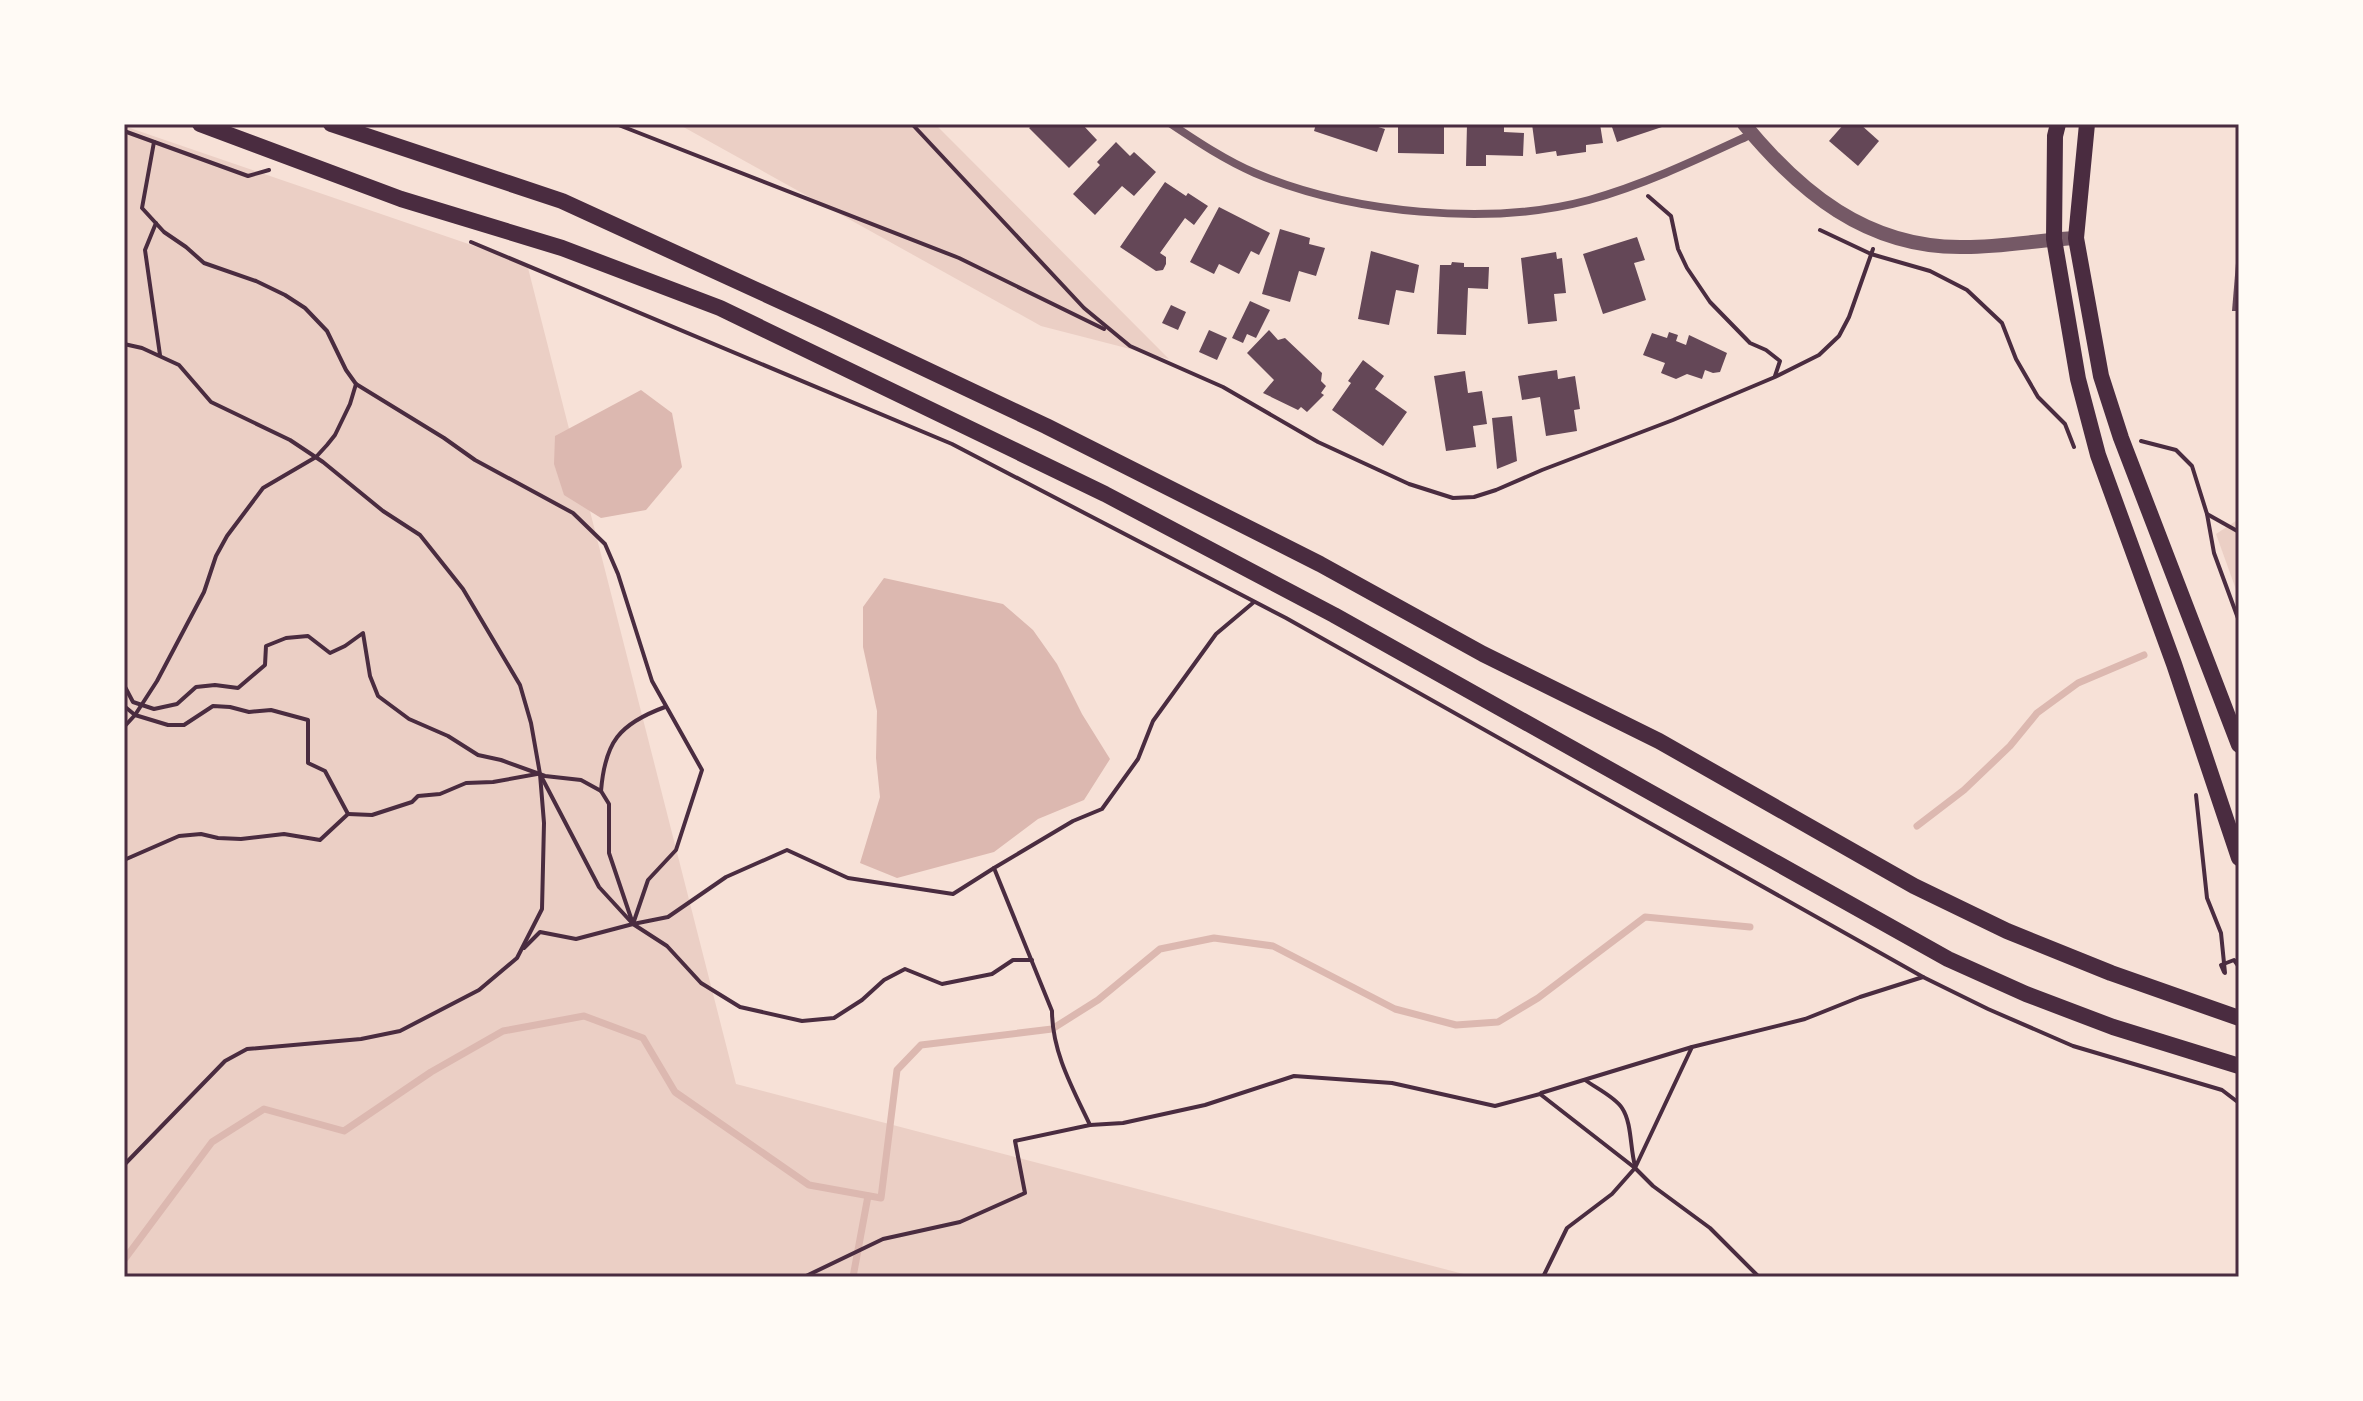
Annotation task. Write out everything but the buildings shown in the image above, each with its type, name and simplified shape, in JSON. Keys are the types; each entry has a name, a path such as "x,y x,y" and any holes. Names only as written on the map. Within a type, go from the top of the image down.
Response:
{"main road":[{"path":"200,124 401,199 562,248 720,308 1105,494 1334,615 1948,959 2026,994 2234,1074"},
{"path":"331,124 562,201 824,321 1046,426 1320,564 1483,654 1659,741 1914,886 2007,931 2098,968 2239,1018"},
{"path":"2058,124 2055,136 2054,239 2078,379 2098,455 2174,664 2239,858"},
{"path":"2087,124 2076,238 2101,376 2121,438 2239,745"}],"street":[{"path":"1171,124 1205,147 1256,173 1322,194 1383,208 1490,214 1585,201 1632,187 1748,129 1805,190 1827,206 1879,232 1947,247 2076,238"}],"path":[{"path":"616,124 959,258 1109,331"},
{"path":"912,124 1065,288 1109,331 1130,346 1223,387 1318,442 1425,490 1453,498 1474,497 1496,490 1673,420 1819,355 1839,336 1849,317 1879,232"},
{"path":"124,131 248,176 274,169"},
{"path":"154,142 142,208 164,232 204,263 256,281 305,308 327,331 356,384 475,460 573,513 605,544 618,574 652,681 702,770 676,850 648,880 633,924"},
{"path":"1632,187 1655,200 1671,216 1678,249 1687,268 1710,302 1737,331 1750,343 1780,361 1775,377"},
{"path":"156,223 145,250 160,355"},
{"path":"1820,230 1871,254 1930,271 1967,290 2002,323 2016,359 2038,397 2065,424 2075,448"},
{"path":"463,239 952,444 1254,602 1923,977 2073,1046 2222,1090 2239,1103"},
{"path":"124,344 160,355 179,365 211,402 276,432 316,457 383,511 420,535 463,589 520,685 540,774 544,823 542,909 520,953"},
{"path":"124,727 142,705 204,592 216,556 250,504 263,488 316,457 335,435 356,384"},
{"path":"2121,438 2157,443 2181,453 2192,466 2207,514 2214,553 2239,621"},
{"path":"2207,514 2239,532"},
{"path":"124,1165 225,1061 247,1049 361,1039 400,1031 479,990 540,932 576,939 668,917 726,877 787,850 848,878 953,894 1073,821 1102,809 1138,759 1153,721 1216,634 1254,602"},
{"path":"124,685 133,702 154,709 177,704 196,687 238,688 265,665 266,646 286,638 308,636 330,653 363,633 370,676 378,696 409,719 448,736 478,755 560,779 581,780 601,791 609,804 609,853 633,924"},
{"path":"124,706 135,715 168,725 184,725 213,706 249,712 271,710 308,720 308,763 325,771 348,814"},
{"path":"601,791 603,760 624,727 640,716 665,707"},
{"path":"124,860 179,836 201,834 241,839 284,834 320,840 348,814 372,815 412,802 418,796 440,794 466,783 540,774"},
{"path":"540,774 599,887 633,924 667,946 701,983 740,1007 802,1021 834,1018 862,1000 884,980 905,969 942,984 992,974 1013,960 1032,960"},
{"path":"2192,785 2196,796 2207,898 2221,933 2223,952 2225,971 2225,973 2221,965 2234,960 2239,967"},
{"path":"994,868 1052,1011 1052,1029 1061,1062 1090,1125"},
{"path":"804,1277 883,1239 960,1222 1025,1193 1015,1141 1090,1125 1123,1123 1205,1105 1294,1076 1392,1083 1495,1106 1692,1047 1805,1019 1923,977"},
{"path":"1543,1277 1567,1228 1612,1194 1635,1168 1692,1047"},
{"path":"2222,1090 2234,1074"},
{"path":"1585,1080 1622,1107 1630,1131 1635,1168"},
{"path":"1540,1094 1710,1228 1759,1277"}],"shaded area":[{"path":"678,124 935,124 1169,359 1041,326"},
{"path":"124,126 527,264 736,1084 1475,1277 124,1277"},
{"path":"641,390 672,413 682,467 646,510 601,518 564,495 554,464 555,436"},
{"path":"2239,519 2239,598 2216,534"},
{"path":"884,578 1003,604 1033,630 1057,664 1082,714 1110,759 1084,800 1038,819 994,852 897,878 860,863 880,797 876,758 877,711 863,647 863,607"}],"waterway":[{"path":"1917,826 1964,790 2010,746 2037,713 2078,683 2144,655"},
{"path":"124,1260 212,1142 264,1109 344,1131 431,1072 503,1031 584,1016 643,1038 675,1092 809,1185 881,1198 897,1070 921,1045 1052,1029 1098,1000 1160,949 1214,938 1273,946 1395,1009 1456,1025 1498,1022 1538,998 1645,917 1750,927"},
{"path":"853,1277 868,1196"}]}
